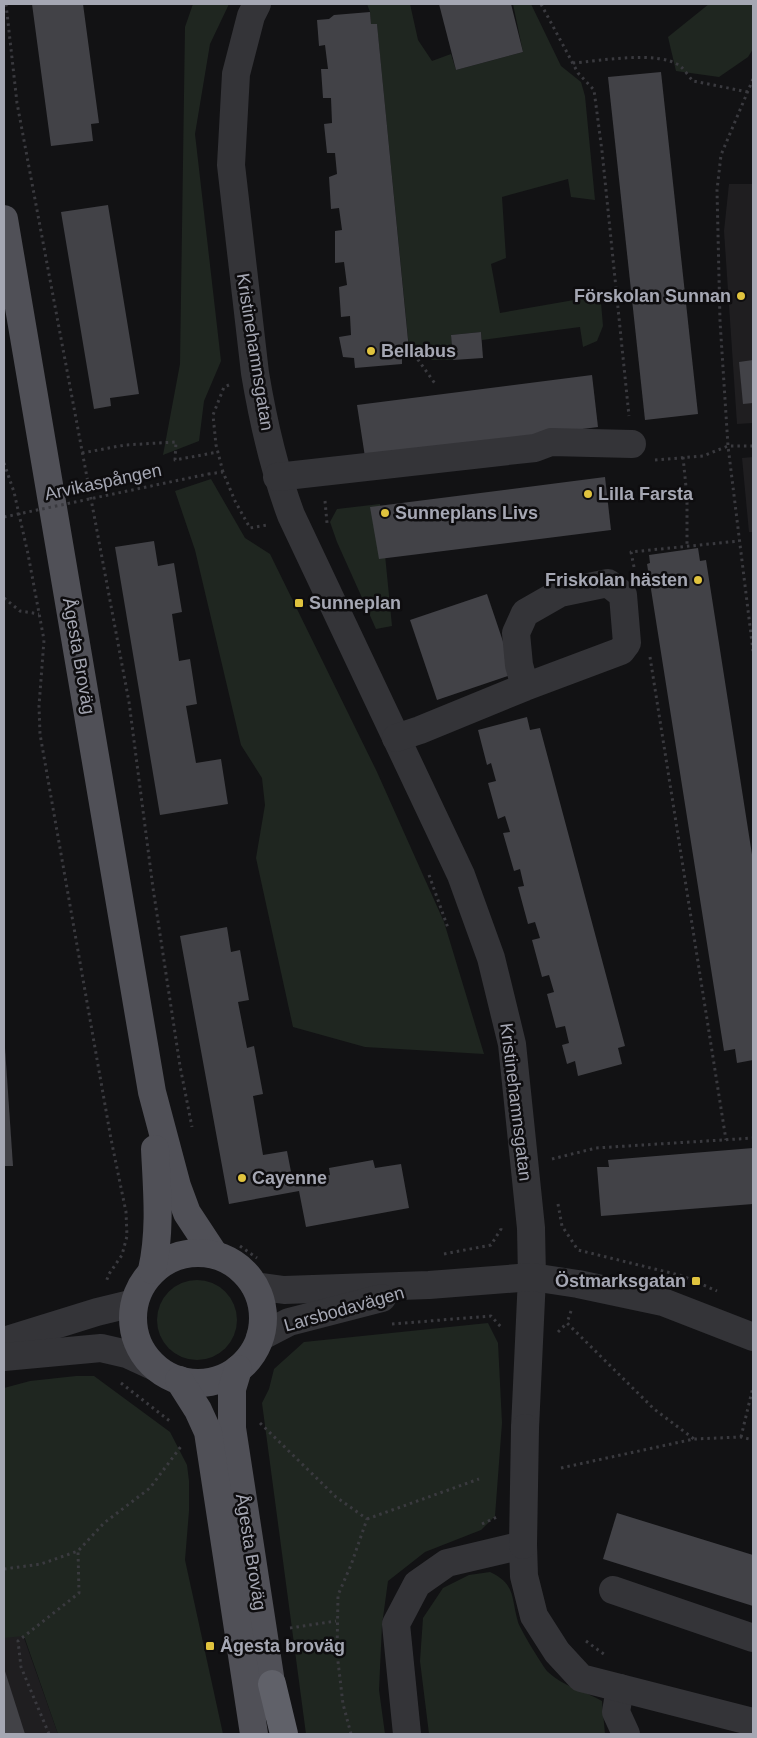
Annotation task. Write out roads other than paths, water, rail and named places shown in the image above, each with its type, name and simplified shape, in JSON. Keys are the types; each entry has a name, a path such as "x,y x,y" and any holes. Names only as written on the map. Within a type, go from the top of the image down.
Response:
{"highway":[{"path":"272,1684 284,1734"}],"main road":[{"name":"Ågesta Broväg","path":"4,219 152,1092 177,1186 188,1213 214,1254"},
{"name":"Ågesta Broväg","path":"152,1092 158,1213 157,1247 152,1270 141,1285 134,1303 132,1326 140,1348 153,1366 179,1380 198,1383 218,1379 238,1369 252,1355 260,1337 263,1311 255,1286 238,1266 214,1254 190,1255 169,1261 152,1270"},
{"name":"Ågesta Broväg","path":"238,1369 232,1389 232,1428 278,1734"},
{"name":"Ågesta Broväg","path":"179,1380 198,1410 208,1432 254,1734"}],"street":[{"name":"Kristinehamnsgatan","path":"258,4 251,16 236,74 231,165 255,373 277,477 291,515 461,875 491,958 512,1044 531,1228 532,1277"},
{"path":"277,477 535,448 551,442 632,444"},
{"path":"396,738 620,651 627,643 623,595 608,582 560,593 525,613 516,633 519,665 525,687"},
{"path":"532,1277 522,1545 524,1576 534,1616 556,1652 581,1678 620,1688 710,1722 753,1722"},
{"name":"Larsbodavägen","path":"255,1286 284,1290 429,1285 532,1277 578,1284 662,1302 753,1337"},
{"name":"Larsbodavägen","path":"260,1337 289,1322 429,1285"},
{"path":"4,1342 97,1312 134,1303"},
{"path":"4,1357 101,1348 127,1354 153,1366"},
{"path":"408,1734 396,1624 417,1584 447,1563 522,1545"},
{"path":"613,1590 753,1638"},
{"path":"620,1688 616,1712 626,1734"}],"place":[{"name":"Förskolan Sunnan","path":"741,296"},
{"name":"Bellabus","path":"371,351"},
{"name":"Lilla Farsta","path":"588,494"},
{"name":"Sunneplans Livs","path":"385,513"},
{"name":"Friskolan hästen","path":"698,580"},
{"name":"Sunneplan","path":"299,603"},
{"name":"Cayenne","path":"242,1178"},
{"name":"Östmarksgatan","path":"696,1281"},
{"name":"Ågesta broväg","path":"210,1646"}]}
